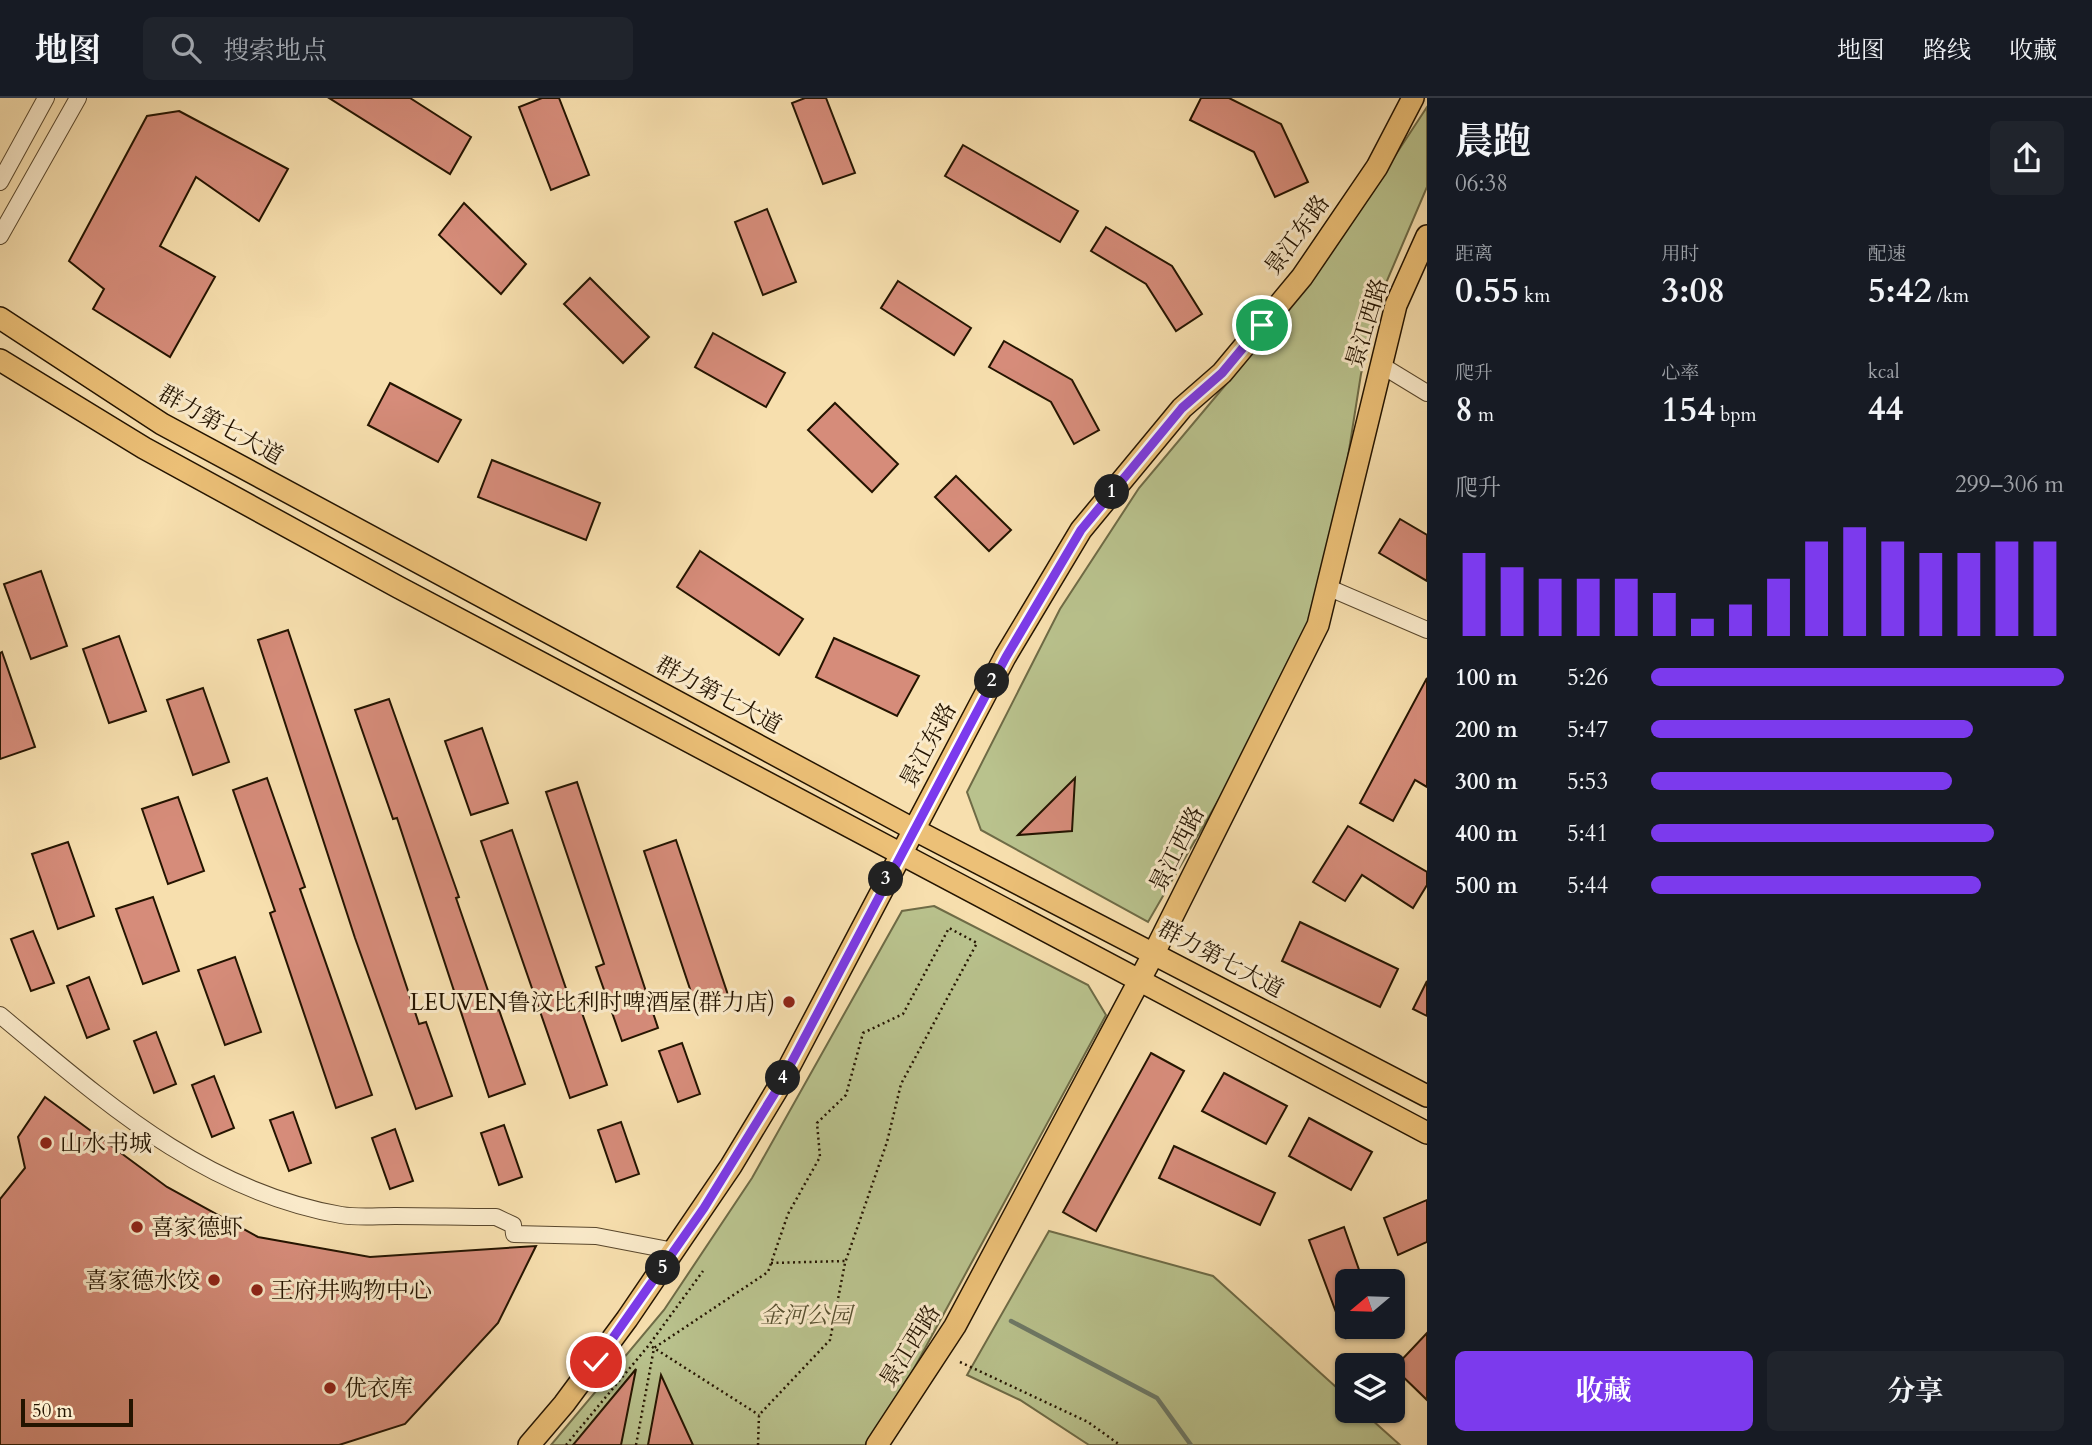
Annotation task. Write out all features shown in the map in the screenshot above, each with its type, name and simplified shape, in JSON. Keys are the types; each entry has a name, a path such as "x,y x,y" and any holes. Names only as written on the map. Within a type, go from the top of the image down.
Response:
{"main road":[{"name":"景江东路","path":"529,1445 564,1404 674,1251 778,1088 1006,657 1081,530 1182,408 1222,373 1302,276 1377,167 1413,98"},
{"name":"景江西路","path":"877,1445 955,1325 1154,953 1318,625 1396,305 1427,236"},
{"name":"群力第七大道","path":"0,317 162,424 913,829 1427,1096"},
{"path":"0,359 144,448 217,488 1427,1133"}],"street":[{"path":"0,182 46,98"},
{"path":"0,236 78,98"},
{"path":"1381,365 1427,393"},
{"path":"1327,587 1427,630"},
{"path":"0,1015 114,1110 203,1167 270,1198 343,1215 496,1217 513,1225 514,1234 596,1236 674,1251"}],"path":[{"path":"636,1445 654,1348 768,1272 788,1214 820,1157 817,1123 846,1095 863,1033 904,1014 948,928 977,943 901,1084 887,1142 846,1261 830,1340 759,1415 758,1445"},
{"path":"771,1264 846,1261"},
{"path":"566,1445 649,1345 703,1271"},
{"path":"649,1345 759,1415"},
{"path":"960,1362 1087,1422 1120,1445"}],"green space":[{"path":"1427,107 1427,187 1383,290 1361,374 1344,482 1313,617 1278,697 1148,922 981,830 967,792 1060,609 1139,488 1254,351 1341,238"},
{"name":"金河公园","path":"934,906 1088,985 1106,1015 910,1376 865,1445 551,1445 664,1310 752,1178 902,911"},
{"path":"1049,1231 1213,1276 1335,1386 1335,1423 1375,1423 1400,1445 1089,1445 1020,1400 967,1375"}],"building":[{"path":"329,98 410,98 471,137 450,174"},
{"path":"542,98 559,98 589,175 551,190 519,107"},
{"path":"805,98 826,98 855,173 823,184 792,103"},
{"path":"1201,98 1229,98 1281,124 1308,182 1275,197 1254,152 1190,120"},
{"path":"179,111 288,169 259,221 196,177 160,246 215,277 170,357 93,309 104,289 69,261 147,116"},
{"path":"963,145 1078,211 1060,242 945,176"},
{"path":"464,203 526,264 501,294 439,235"},
{"path":"767,209 796,282 763,295 735,222"},
{"path":"1106,227 1172,266 1202,314 1176,331 1146,284 1091,251"},
{"path":"590,278 649,337 623,363 564,304"},
{"path":"898,281 971,328 954,355 881,308"},
{"path":"713,333 785,373 766,407 695,367"},
{"path":"1004,341 1072,380 1099,430 1074,444 1051,402 989,367"},
{"path":"390,383 461,420 438,462 368,425"},
{"path":"835,403 898,464 872,492 808,430"},
{"path":"492,460 600,503 586,540 478,497"},
{"path":"956,476 1011,530 989,551 935,497"},
{"path":"1400,519 1427,535 1427,581 1379,553"},
{"path":"700,551 803,619 779,655 677,587"},
{"path":"41,571 67,646 31,659 4,584"},
{"path":"288,630 419,1024 426,1022 452,1096 416,1109 355,938 258,640"},
{"path":"119,636 146,711 109,723 83,649"},
{"path":"834,638 919,676 897,716 816,677"},
{"path":"2,652 35,747 0,759 0,653"},
{"path":"1427,678 1427,787 1415,780 1393,821 1360,803"},
{"path":"203,688 229,762 193,775 167,700"},
{"path":"389,699 459,897 456,898 495,1011 499,1010 525,1084 489,1097 397,818 393,819 355,710"},
{"path":"482,728 508,803 471,815 445,741"},
{"path":"267,778 305,887 300,889 372,1095 336,1108 270,913 275,911 233,790"},
{"path":"1075,778 1072,831 1018,835"},
{"path":"577,782 658,1028 622,1041 596,967 604,964 546,792"},
{"path":"178,797 204,871 168,884 142,809"},
{"path":"1348,826 1427,872 1427,885 1413,908 1362,875 1345,901 1313,882"},
{"path":"512,830 574,1012 581,1010 607,1085 570,1098 481,841"},
{"path":"676,840 728,995 696,1007 644,851"},
{"path":"68,842 94,916 58,929 32,854"},
{"path":"153,897 179,971 143,984 116,909"},
{"path":"1300,922 1398,969 1380,1007 1282,961"},
{"path":"33,931 54,983 31,991 11,939"},
{"path":"235,957 261,1032 225,1045 198,970"},
{"path":"89,977 109,1029 87,1038 67,986"},
{"path":"1427,981 1427,1016 1413,1009"},
{"path":"156,1032 176,1084 154,1093 134,1041"},
{"path":"682,1043 700,1094 678,1102 659,1051"},
{"path":"1151,1053 1184,1071 1096,1231 1063,1212"},
{"path":"1224,1073 1287,1106 1266,1144 1202,1111"},
{"path":"214,1076 234,1128 212,1137 192,1085"},
{"name":"王府井购物中心","path":"45,1097 167,1187 258,1237 370,1257 536,1246 498,1323 405,1424 339,1445 0,1445 0,1199 25,1168 18,1137"},
{"path":"293,1112 311,1163 289,1171 270,1120"},
{"path":"1309,1118 1372,1152 1351,1190 1289,1156"},
{"path":"621,1122 639,1174 616,1182 598,1130"},
{"path":"504,1125 522,1177 499,1185 481,1133"},
{"path":"395,1129 413,1181 390,1189 372,1138"},
{"path":"1174,1146 1275,1193 1260,1225 1159,1178"},
{"path":"1427,1200 1427,1242 1398,1255 1384,1218"},
{"path":"1344,1227 1359,1269 1335,1269 1335,1310 1309,1240"},
{"path":"1427,1333 1427,1400 1405,1379 1405,1356"},
{"path":"636,1369 621,1445 573,1445"},
{"path":"661,1375 693,1445 648,1445"}],"waterway":[{"path":"1011,1321 1157,1398 1191,1445"}],"place":[{"name":"LEUVEN鲁汶比利时啤酒屋(群力店)","path":"789,1002"},
{"name":"山水书城","path":"46,1143"},
{"name":"喜家德虾","path":"137,1227"},
{"name":"喜家德水饺","path":"214,1280"},
{"name":"王府井购物中心","path":"257,1290"},
{"name":"优衣库","path":"330,1388"}],"route":[{"path":"596,1362 704,1208 778,1088 1006,657 1081,530 1182,408 1222,373 1262,325"}]}
